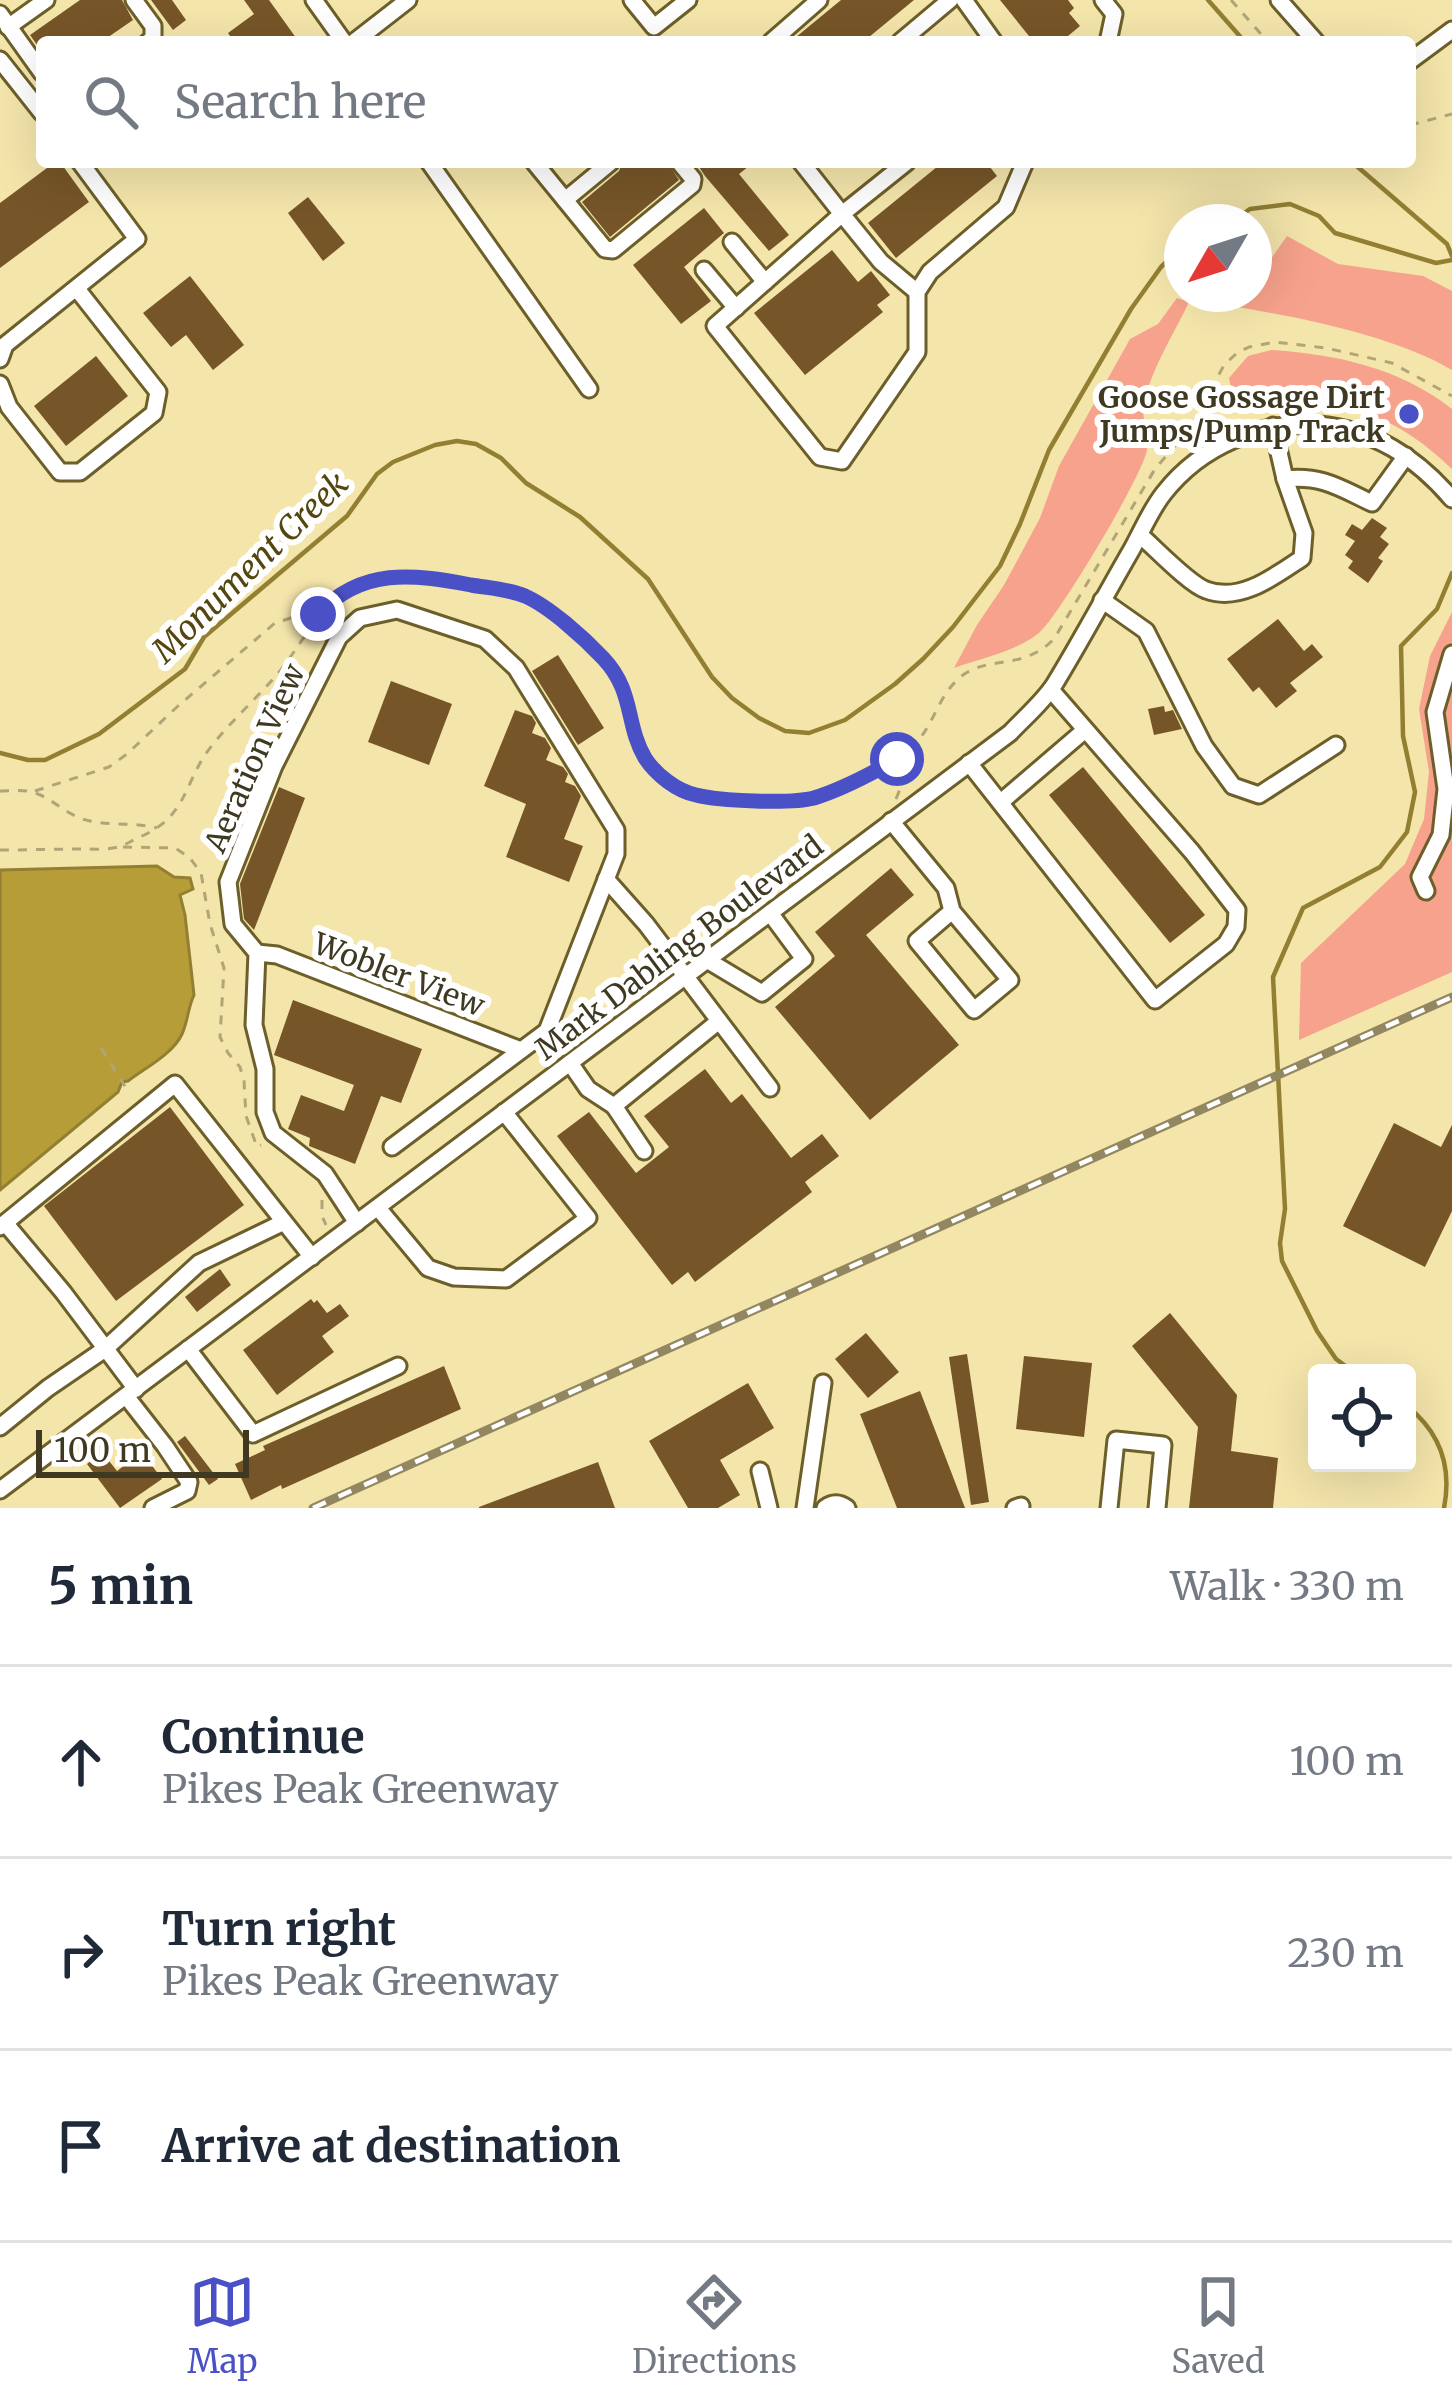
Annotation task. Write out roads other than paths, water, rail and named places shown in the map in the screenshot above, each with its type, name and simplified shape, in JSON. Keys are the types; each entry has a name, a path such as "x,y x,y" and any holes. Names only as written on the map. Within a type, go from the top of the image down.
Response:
{"street":[{"path":"36,65 4,20 46,0"},
{"path":"134,0 153,26 154,36"},
{"path":"314,0 340,36"},
{"path":"362,36 408,0"},
{"path":"632,0 654,27 688,0"},
{"path":"778,36 819,0"},
{"path":"907,36 950,0"},
{"path":"964,0 990,36"},
{"path":"1102,0 1114,14 1109,36"},
{"path":"1279,0 1311,36"},
{"path":"1416,57 1452,30"},
{"path":"0,60 36,105"},
{"path":"0,359 5,345 137,238 84,168"},
{"path":"433,168 589,389"},
{"path":"544,168 605,249 613,250 692,185 684,168"},
{"path":"565,200 604,168"},
{"path":"805,168 881,262 917,292"},
{"path":"900,168 715,326 820,457 842,461 917,352 917,292 930,272 1006,207 1022,168"},
{"path":"732,242 765,282"},
{"path":"704,270 736,308"},
{"path":"0,384 9,407 60,472 80,472 154,413 158,392 77,289"},
{"path":"1140,535 1203,590 1231,595 1270,579 1302,558 1304,533 1273,427"},
{"name":"Mark Dabling Boulevard","path":"0,1490 1010,733 1051,690 1163,494 1197,460 1231,440 1273,427 1349,428 1386,442 1452,499"},
{"path":"1285,479 1327,481 1372,503 1406,456"},
{"path":"1102,601 1146,632 1204,746 1233,786 1259,795 1336,746"},
{"name":"Aeration View","path":"357,1223 325,1174 272,1133 265,1112 265,1069 254,1025 257,953 233,924 228,882 274,766 339,637 360,617 397,610 485,639 516,668 616,830 616,854 547,1031 392,1147"},
{"path":"1426,891 1420,877 1446,841 1446,789 1435,712 1452,654"},
{"path":"969,763 1155,1000 1226,944 1236,927 1238,910 1051,690"},
{"path":"1000,802 1085,730"},
{"path":"891,821 946,888 952,911 1010,980 974,1010 917,941 952,911"},
{"path":"606,879 646,924 770,1088"},
{"path":"707,960 762,993 804,959 770,913"},
{"name":"Wobler View","path":"257,953 277,955 521,1050"},
{"path":"614,1106 719,1021"},
{"path":"570,1063 588,1089 614,1106 644,1150"},
{"path":"153,1508 187,1491 189,1483 105,1348 3,1225 175,1084 312,1257"},
{"path":"378,1208 428,1268 454,1277 506,1280 588,1218 504,1112"},
{"path":"0,1427 105,1348 200,1263 284,1222"},
{"path":"188,1349 253,1434 398,1366"},
{"path":"805,1508 823,1383"},
{"path":"1109,1508 1116,1440 1163,1444 1157,1508"},
{"path":"760,1471 769,1508"},
{"path":"825,1508 841,1504 847,1508"}],"waterway":[{"path":"1208,0 1240,36"},
{"path":"1359,168 1447,244 1452,256"},
{"name":"Monument Creek","path":"1272,206 1290,204 1319,216 1335,233 1436,263 1452,260"},
{"name":"Monument Creek","path":"0,753 45,760 99,734 185,669 204,637 347,516 377,474 393,462 457,441 476,444 501,458 526,483 580,517 648,579 712,677 759,718 785,731 809,733 845,720 923,659 1000,566 1049,450 1131,309 1164,264"},
{"path":"1343,1364 1317,1331 1282,1261 1285,1209 1273,977 1303,908 1380,867 1407,832 1415,792 1403,736 1401,646 1437,609 1452,573"},
{"path":"1416,1414 1436,1439 1445,1465 1444,1508"}],"railway":[{"path":"313,1508 1452,997"}],"place":[{"name":"Goose Gossage Dirt Jumps/Pump Track","path":"1409,414"}]}
